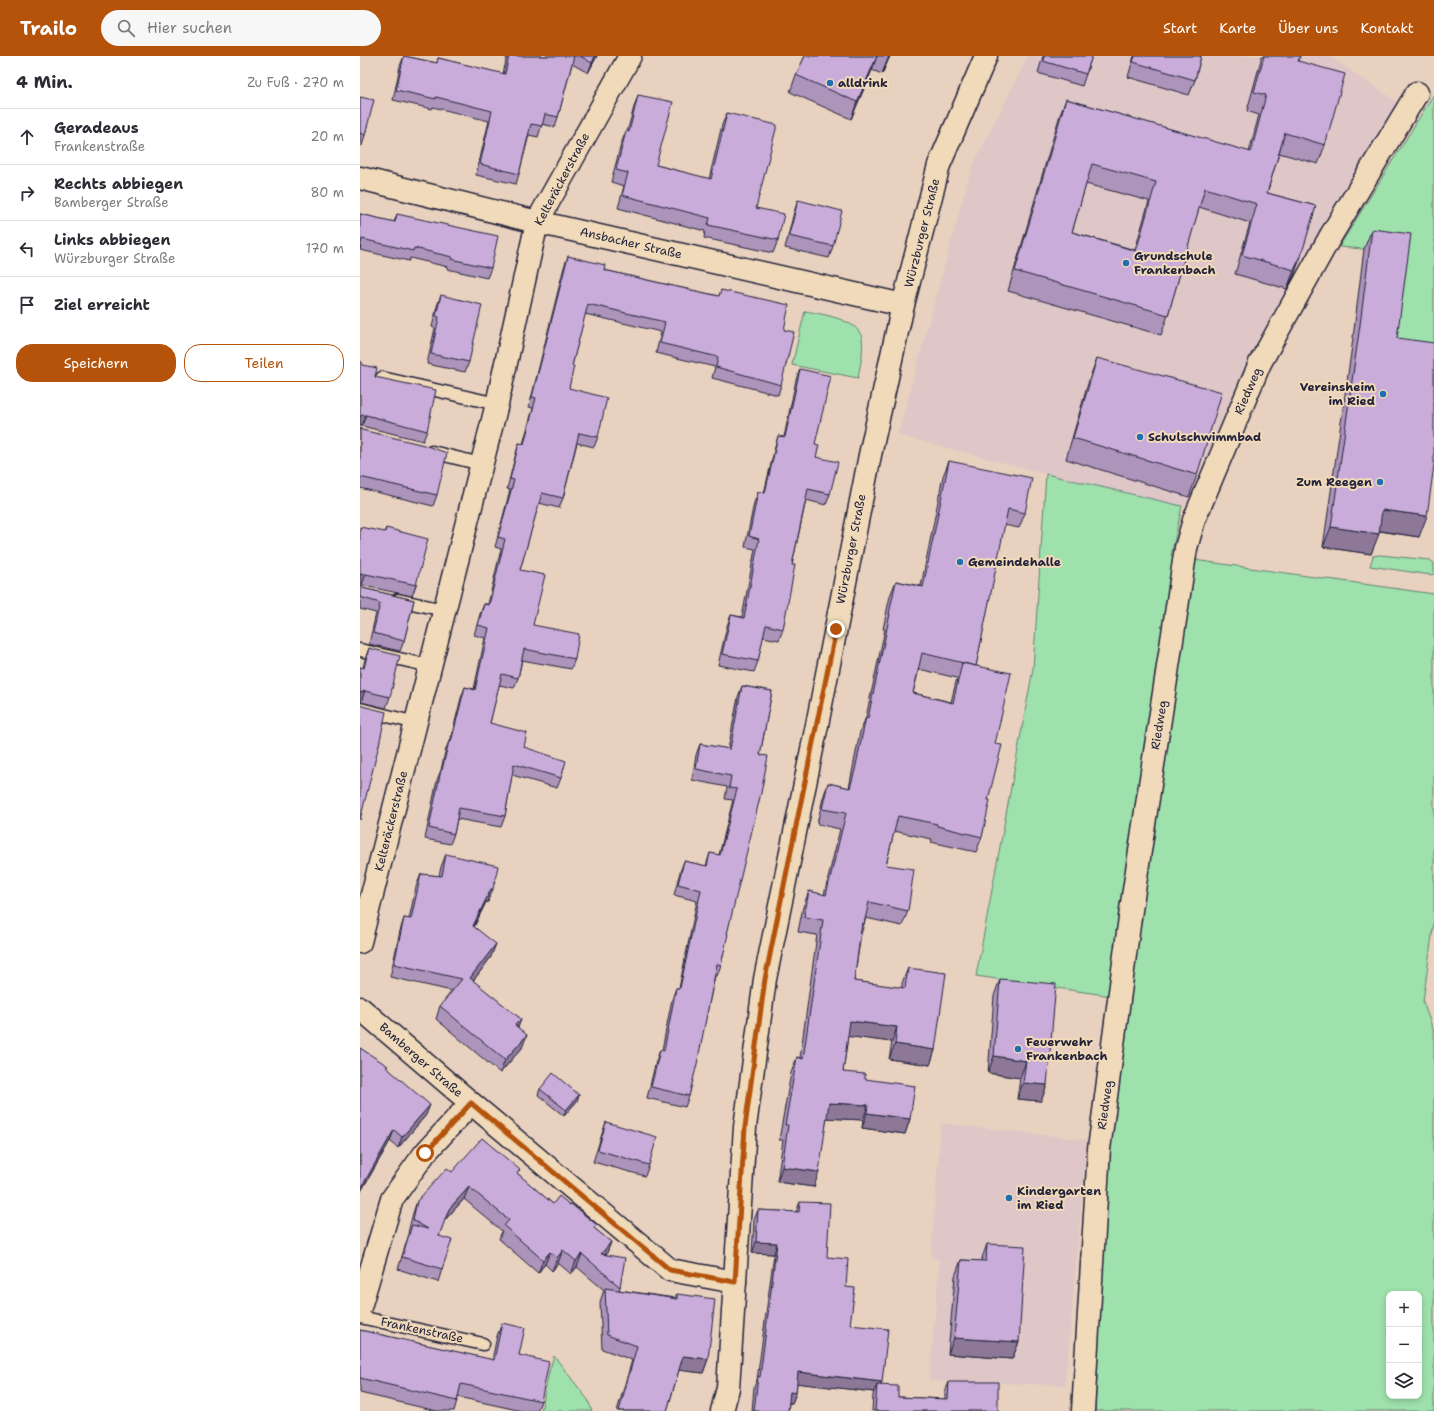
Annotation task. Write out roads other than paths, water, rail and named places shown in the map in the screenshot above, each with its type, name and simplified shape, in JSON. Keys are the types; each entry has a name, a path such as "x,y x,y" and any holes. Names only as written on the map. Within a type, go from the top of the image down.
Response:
{"street":[{"name":"Kelteräckerstraße","path":"360,942 497,404 537,222 630,56"},
{"name":"Würzburger Straße","path":"722,1411 728,1388 745,1127 765,979 870,454 903,305 939,165 986,56"},
{"name":"Riedweg","path":"1082,1411 1099,1149 1131,910 1186,548 1194,520 1260,363 1330,237 1417,93"},
{"name":"Ansbacher Straße","path":"360,178 537,222 903,305"},
{"name":"Bamberger Straße","path":"360,1008 670,1270 735,1282"},
{"path":"360,1307 392,1199 425,1153 471,1103"}],"lane":[{"path":"382,378 497,404"},
{"path":"420,449 481,464"},
{"path":"383,597 444,610"},
{"path":"360,650 430,666"},
{"path":"360,709 416,723"},
{"name":"Frankenstraße","path":"360,1317 483,1344"}],"place":[{"name":"alldrink","path":"830,83"},
{"name":"Grundschule Frankenbach","path":"1126,263"},
{"name":"Vereinsheim im Ried","path":"1383,394"},
{"name":"Schulschwimmbad","path":"1140,437"},
{"name":"Zum Reegen","path":"1380,482"},
{"name":"Gemeindehalle","path":"960,562"},
{"name":"Feuerwehr Frankenbach","path":"1018,1049"},
{"name":"Kindergarten im Ried","path":"1009,1198"}]}
